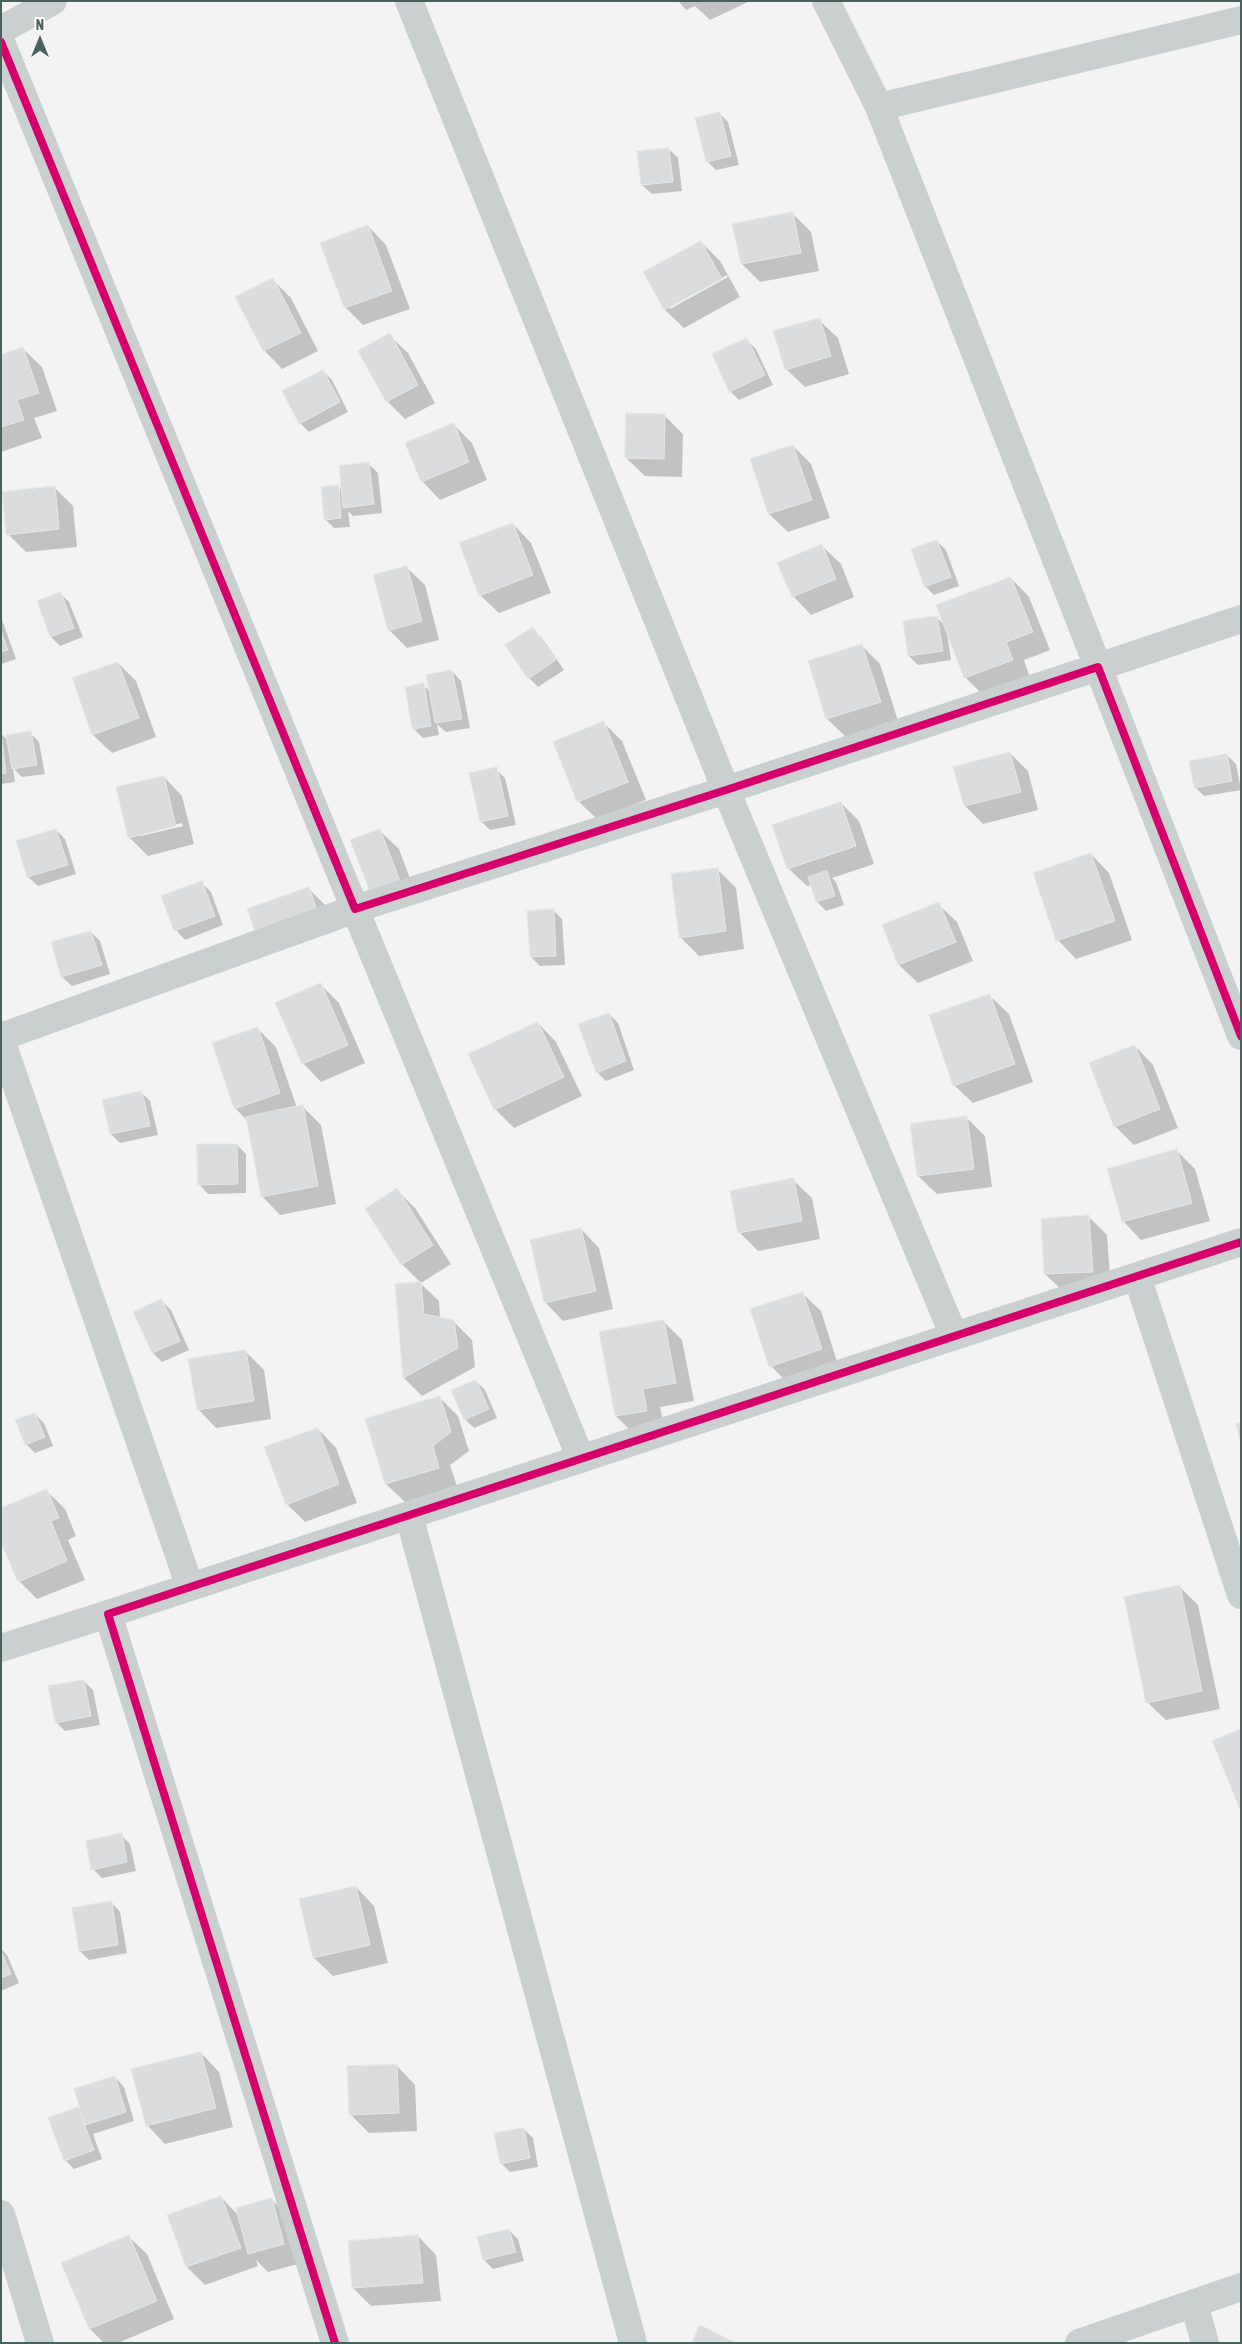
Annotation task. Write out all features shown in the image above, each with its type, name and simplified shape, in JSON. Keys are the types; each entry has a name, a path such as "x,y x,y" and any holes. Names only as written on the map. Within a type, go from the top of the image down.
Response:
{"street":[{"path":"1,30 53,1"},
{"path":"409,1 726,790 954,1336"},
{"path":"826,1 879,107 1241,1036"},
{"path":"879,107 1241,20"},
{"path":"1,42 580,1459"},
{"path":"190,1588 1,1039 355,910 726,790 1241,619"},
{"path":"1,1648 190,1588 1241,1242"},
{"path":"1137,1276 1241,1595"},
{"path":"409,1515 633,2343"},
{"path":"108,1614 335,2343"},
{"path":"1,2214 40,2343"},
{"path":"1079,2343 1241,2287"},
{"path":"1194,2303 1205,2343"}],"building":[{"path":"720,112 731,156 706,162 695,118"},
{"path":"669,148 673,182 641,185 637,151"},
{"path":"793,212 801,253 741,264 732,224"},
{"path":"368,225 392,291 344,308 320,243"},
{"path":"701,241 722,279 664,310 643,272"},
{"path":"273,278 301,333 263,351 235,297"},
{"path":"820,318 831,356 785,370 773,331"},
{"path":"390,333 418,385 386,402 358,351"},
{"path":"747,338 765,375 729,392 712,354"},
{"path":"23,347 39,393 17,400 24,420 1,427 1,355"},
{"path":"323,370 340,402 299,424 282,391"},
{"path":"626,413 665,414 664,459 625,458"},
{"path":"454,423 469,462 421,482 405,443"},
{"path":"793,445 812,500 768,514 750,459"},
{"path":"369,462 374,504 343,508 339,466"},
{"path":"339,485 341,518 324,520 321,487"},
{"path":"55,486 59,529 6,535 2,492"},
{"path":"513,523 533,575 479,596 459,543"},
{"path":"937,540 951,577 924,587 911,549"},
{"path":"822,544 836,579 792,597 777,563"},
{"path":"407,566 422,621 388,631 373,575"},
{"path":"1011,577 1033,632 1006,642 1013,660 964,678 936,605"},
{"path":"61,592 74,628 50,637 37,601"},
{"path":"937,616 943,651 908,656 903,621"},
{"path":"533,627 556,660 528,679 505,645"},
{"path":"1,631 8,650 1,652"},
{"path":"862,644 881,702 826,719 808,661"},
{"path":"118,662 139,718 92,735 72,678"},
{"path":"452,670 462,719 435,723 426,675"},
{"path":"424,683 431,726 412,729 405,687"},
{"path":"604,721 628,782 577,802 553,742"},
{"path":"31,731 37,765 12,769 6,735"},
{"path":"1,732 6,773 1,774"},
{"path":"1010,752 1021,792 964,806 953,767"},
{"path":"1227,754 1232,781 1194,788 1189,761"},
{"path":"497,767 508,816 480,822 469,773"},
{"path":"164,776 176,826 128,838 116,787"},
{"path":"841,802 856,846 787,869 772,825"},
{"path":"56,829 68,865 27,877 16,841"},
{"path":"380,829 400,881 370,892 350,840"},
{"path":"1091,853 1115,921 1056,941 1033,873"},
{"path":"718,868 726,931 679,938 671,874"},
{"path":"827,871 835,896 816,902 808,877"},
{"path":"202,881 215,916 174,931 161,896"},
{"path":"309,887 318,913 256,934 247,909"},
{"path":"939,902 956,942 898,965 882,925"},
{"path":"554,909 556,956 530,957 527,911"},
{"path":"91,931 102,965 61,977 51,942"},
{"path":"321,983 348,1045 302,1064 275,1003"},
{"path":"990,994 1015,1064 953,1086 929,1015"},
{"path":"609,1013 626,1061 596,1073 578,1024"},
{"path":"538,1022 564,1077 494,1110 468,1054"},
{"path":"258,1027 280,1093 234,1109 212,1043"},
{"path":"1135,1045 1160,1109 1114,1127 1089,1063"},
{"path":"142,1091 150,1126 110,1134 102,1100"},
{"path":"303,1105 318,1186 261,1197 246,1117"},
{"path":"967,1116 974,1169 917,1176 910,1124"},
{"path":"197,1144 237,1144 238,1184 198,1185"},
{"path":"1177,1149 1192,1203 1122,1222 1107,1169"},
{"path":"794,1178 802,1221 738,1233 730,1191"},
{"path":"397,1188 433,1245 401,1265 365,1209"},
{"path":"1089,1215 1093,1272 1044,1274 1041,1219"},
{"path":"581,1228 596,1291 544,1303 530,1240"},
{"path":"421,1282 424,1314 454,1320 458,1348 403,1378 395,1284"},
{"path":"803,1292 822,1349 769,1367 750,1309"},
{"path":"162,1299 180,1341 152,1353 133,1312"},
{"path":"664,1320 676,1383 643,1389 647,1411 615,1416 599,1332"},
{"path":"246,1350 254,1401 197,1410 188,1359"},
{"path":"476,1380 489,1409 464,1420 451,1390"},
{"path":"440,1396 451,1432 433,1446 439,1468 385,1484 365,1419"},
{"path":"35,1413 45,1437 25,1445 15,1420"},
{"path":"1241,1423 1241,1444 1236,1424"},
{"path":"318,1428 339,1484 286,1505 264,1447"},
{"path":"47,1489 59,1518 51,1521 67,1561 18,1582 1,1543 1,1508"},
{"path":"1180,1585 1202,1691 1146,1703 1124,1597"},
{"path":"84,1680 91,1716 55,1723 48,1686"},
{"path":"1241,1729 1241,1812 1212,1741"},
{"path":"122,1833 127,1862 91,1870 86,1841"},
{"path":"356,1886 370,1945 313,1958 299,1899"},
{"path":"112,1901 118,1945 79,1951 72,1908"},
{"path":"1,1951 11,1974 1,1978"},
{"path":"201,2052 216,2108 146,2126 131,2069"},
{"path":"397,2065 399,2113 349,2115 347,2066"},
{"path":"115,2076 126,2112 85,2125 74,2089"},
{"path":"78,2107 94,2150 64,2161 48,2118"},
{"path":"524,2128 530,2158 500,2164 494,2133"},
{"path":"221,2196 241,2248 186,2267 167,2215"},
{"path":"272,2198 284,2244 248,2254 236,2208"},
{"path":"509,2229 516,2252 483,2260 477,2237"},
{"path":"129,2235 157,2301 89,2329 61,2263"},
{"path":"418,2235 423,2283 352,2288 348,2241"},
{"path":"700,2325 736,2343 692,2343"}],"cycle path":[{"path":"1,42 355,909 726,790 1098,667 1241,1036"},
{"path":"335,2343 108,1614 1241,1242"}]}
